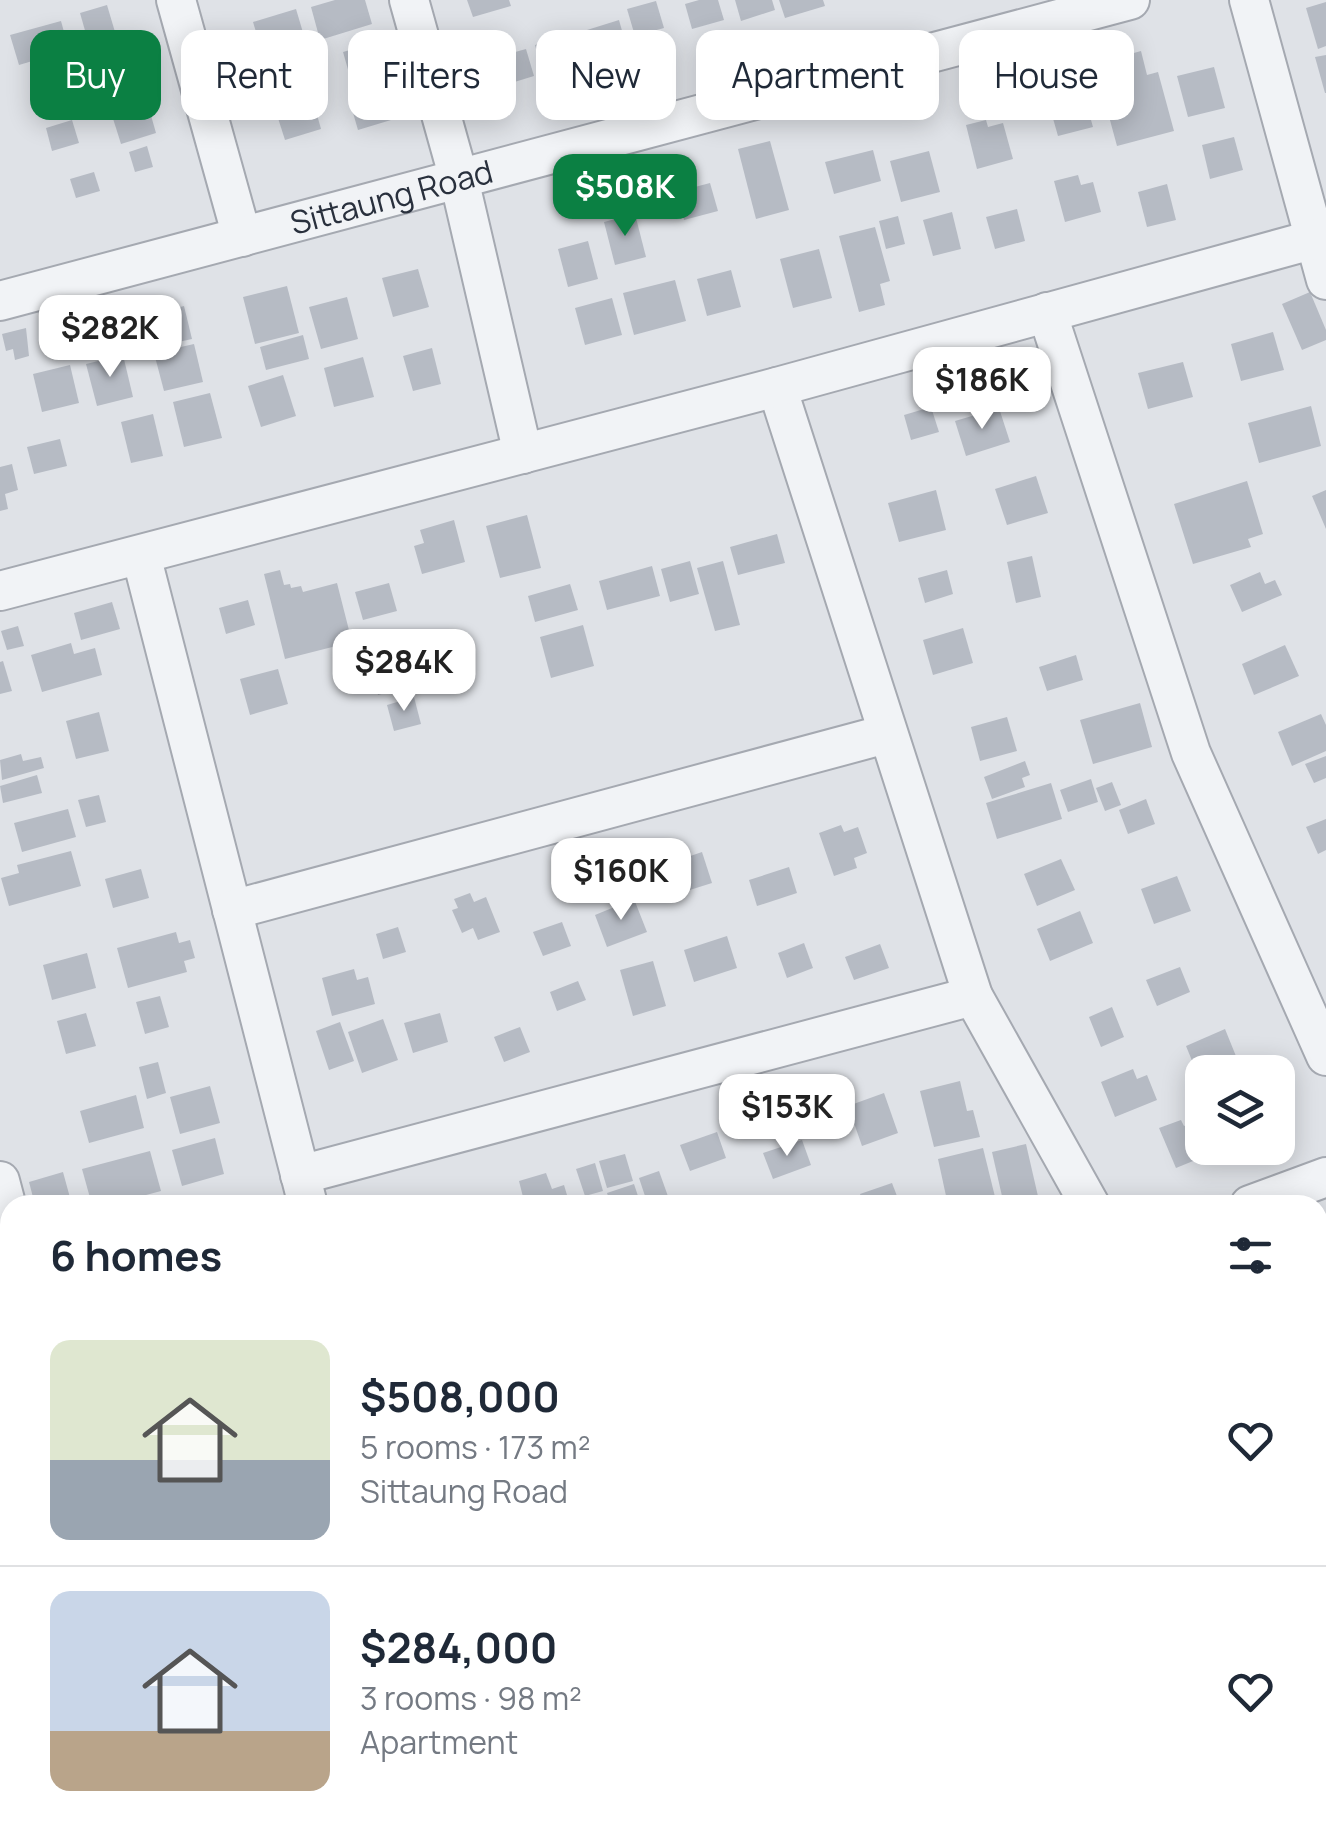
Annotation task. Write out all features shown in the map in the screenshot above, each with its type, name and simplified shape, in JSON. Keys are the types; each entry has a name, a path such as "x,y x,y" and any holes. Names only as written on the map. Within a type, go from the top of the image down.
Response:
{"street":[{"path":"176,0 242,236"},
{"path":"409,0 459,179 522,454"},
{"name":"Sittaung Road","path":"2,292 242,236 459,179 1022,14 1130,0"},
{"path":"1249,0 1320,238 1326,280"},
{"path":"0,592 776,387 1320,238"},
{"path":"1047,312 1191,754 1326,1056"},
{"path":"776,387 972,996 1084,1195"},
{"path":"142,555 304,1190 972,996"},
{"path":"232,910 886,734"},
{"path":"1277,1195 1326,1177"}],"building":[{"path":"335,0 365,0 372,24 328,38 328,30 317,30 311,7"},
{"path":"467,0 509,0 511,6 473,17"},
{"path":"718,0 724,20 692,29 685,4"},
{"path":"735,0 772,0 775,10 741,21"},
{"path":"779,0 823,0 825,6 785,18"},
{"path":"656,1 664,28 633,30 627,9"},
{"path":"1326,2 1326,46 1318,49 1306,8"},
{"path":"107,5 114,30 85,30 80,13"},
{"path":"296,9 302,30 255,30 253,22"},
{"path":"619,20 622,30 587,30"},
{"path":"61,21 63,30 30,30 30,62 19,65 10,35"},
{"path":"526,49 534,76 516,82 516,52"},
{"path":"1141,51 1147,75 1158,72 1174,131 1117,146 1110,120 1134,120 1134,53"},
{"path":"1326,55 1326,93 1325,93 1315,57"},
{"path":"1214,67 1225,108 1188,117 1177,76"},
{"path":"72,120 79,143 52,151 46,128"},
{"path":"113,120 152,120 156,133 121,144"},
{"path":"279,120 318,120 321,129 285,140"},
{"path":"355,120 391,120 358,130"},
{"path":"986,120 988,127 1003,123 1013,159 977,169 966,125"},
{"path":"1053,120 1091,120 1093,127 1058,136"},
{"path":"1234,137 1243,170 1210,179 1202,145"},
{"path":"770,141 789,210 756,219 738,149"},
{"path":"147,146 153,167 135,172 129,152"},
{"path":"873,150 881,181 834,194 825,162"},
{"path":"929,151 940,192 901,202 890,161"},
{"path":"94,172 100,191 76,198 70,179"},
{"path":"1078,175 1081,185 1093,182 1101,212 1065,222 1054,181"},
{"path":"660,176 668,209 648,215 640,182"},
{"path":"710,183 718,211 684,220 676,192"},
{"path":"1167,184 1176,220 1147,227 1138,192"},
{"path":"619,185 626,210 612,213 606,189"},
{"path":"1017,209 1025,241 995,249 986,217"},
{"path":"952,212 961,249 933,256 923,220"},
{"path":"635,214 646,257 615,265 604,222"},
{"path":"898,216 905,244 886,249 879,221"},
{"path":"875,227 890,281 880,284 885,305 859,312 839,236"},
{"path":"588,241 598,279 568,287 558,249"},
{"path":"819,249 832,298 793,308 780,259"},
{"path":"418,269 429,307 393,317 382,278"},
{"path":"731,270 741,307 707,316 697,279"},
{"path":"675,280 686,321 634,335 623,293"},
{"path":"287,286 299,333 255,344 243,297"},
{"path":"1310,292 1326,330 1326,340 1302,350 1282,304"},
{"path":"347,297 358,339 321,349 309,307"},
{"path":"612,298 622,335 585,345 575,308"},
{"path":"184,306 192,339 160,346 152,314"},
{"path":"123,308 134,344 84,359 73,323"},
{"path":"26,328 29,356 15,360 13,349 6,351 2,334"},
{"path":"1273,332 1284,370 1241,381 1231,344"},
{"path":"303,335 309,359 266,370 260,347"},
{"path":"194,344 203,382 164,391 154,353"},
{"path":"432,348 441,384 413,391 403,356"},
{"path":"123,355 133,397 97,406 86,364"},
{"path":"363,357 374,397 334,407 324,368"},
{"path":"1183,362 1193,397 1148,409 1138,373"},
{"path":"70,365 79,403 42,412 33,374"},
{"path":"283,375 296,416 261,427 248,386"},
{"path":"210,393 222,438 184,447 173,402"},
{"path":"1311,406 1321,446 1259,463 1248,423"},
{"path":"931,407 939,432 911,440 904,415"},
{"path":"999,408 1010,442 966,456 955,421"},
{"path":"153,414 163,456 131,463 121,422"},
{"path":"60,439 67,466 34,474 27,447"},
{"path":"12,464 18,490 5,494 8,509 0,511 0,467"},
{"path":"1036,476 1048,513 1007,525 995,489"},
{"path":"1247,481 1263,534 1248,539 1251,547 1193,564 1174,504"},
{"path":"936,490 946,530 899,542 888,503"},
{"path":"1326,490 1326,529 1312,496"},
{"path":"527,515 541,568 500,578 486,526"},
{"path":"454,520 465,562 422,574 414,546 424,543 420,530"},
{"path":"777,534 785,563 738,575 730,547"},
{"path":"1032,556 1041,597 1016,603 1007,562"},
{"path":"690,561 699,594 670,602 661,569"},
{"path":"723,561 740,625 715,631 697,568"},
{"path":"652,566 660,596 607,610 599,581"},
{"path":"280,570 284,585 301,586 303,592 337,583 352,642 285,659 264,574"},
{"path":"947,570 953,594 925,603 918,578"},
{"path":"1260,572 1265,584 1275,580 1282,595 1242,612 1230,585"},
{"path":"389,583 397,611 363,620 355,592"},
{"path":"570,584 578,610 535,622 528,596"},
{"path":"248,600 255,625 226,634 219,608"},
{"path":"112,602 120,629 81,640 74,613"},
{"path":"583,625 594,666 551,678 540,637"},
{"path":"18,626 24,646 7,650 1,631"},
{"path":"963,628 973,663 933,675 923,640"},
{"path":"71,643 74,654 95,648 102,675 42,692 31,655"},
{"path":"414,644 424,682 378,695 367,656"},
{"path":"1285,645 1299,676 1254,695 1242,664"},
{"path":"1076,655 1083,680 1047,691 1039,667"},
{"path":"3,661 12,691 0,694 0,662"},
{"path":"278,669 288,704 250,715 240,679"},
{"path":"414,697 421,724 394,731 387,705"},
{"path":"1140,703 1152,747 1093,764 1080,720"},
{"path":"99,712 109,751 76,759 66,721"},
{"path":"1321,714 1326,725 1326,751 1292,766 1278,732"},
{"path":"1007,717 1017,751 980,761 971,727"},
{"path":"21,754 23,761 41,757 44,768 2,780 0,760"},
{"path":"1326,756 1326,778 1314,783 1305,764"},
{"path":"1025,761 1030,775 1022,778 1025,787 992,799 984,777"},
{"path":"37,775 42,793 3,803 0,786"},
{"path":"1091,779 1098,802 1068,812 1060,790"},
{"path":"1112,782 1121,805 1105,811 1096,788"},
{"path":"1051,783 1062,819 997,839 986,803"},
{"path":"99,795 106,822 86,827 78,800"},
{"path":"1146,799 1155,824 1128,834 1119,810"},
{"path":"68,809 76,837 22,852 14,823"},
{"path":"1326,819 1326,850 1318,854 1306,827"},
{"path":"841,825 844,832 858,827 867,853 854,858 857,868 834,876 819,833"},
{"path":"71,851 81,886 9,906 1,878 19,873 17,865"},
{"path":"702,852 712,883 677,894 667,864"},
{"path":"1061,859 1075,890 1037,906 1024,874"},
{"path":"789,867 797,893 757,906 749,880"},
{"path":"141,869 149,898 113,908 105,879"},
{"path":"1177,876 1191,911 1154,924 1141,889"},
{"path":"470,893 474,902 486,897 500,932 478,940 473,928 462,933 452,910 458,908 454,899"},
{"path":"634,899 647,932 607,947 595,915"},
{"path":"1080,911 1093,943 1050,961 1037,929"},
{"path":"562,922 571,946 543,956 533,932"},
{"path":"398,927 406,952 383,959 376,934"},
{"path":"176,932 179,943 190,940 195,958 184,961 187,972 128,988 117,948"},
{"path":"727,936 737,968 694,982 684,950"},
{"path":"804,943 813,968 787,978 778,953"},
{"path":"880,944 889,968 854,980 845,957"},
{"path":"87,953 96,988 52,1000 43,965"},
{"path":"653,961 666,1006 633,1016 620,970"},
{"path":"1180,967 1190,992 1157,1006 1146,980"},
{"path":"354,969 357,980 368,977 375,1004 332,1016 322,978"},
{"path":"578,981 586,1000 557,1011 550,992"},
{"path":"160,996 169,1027 145,1034 136,1002"},
{"path":"1112,1007 1124,1037 1101,1047 1089,1017"},
{"path":"86,1013 96,1046 66,1054 57,1021"},
{"path":"440,1013 448,1042 413,1053 404,1023"},
{"path":"383,1019 398,1060 362,1073 348,1032"},
{"path":"340,1022 354,1061 329,1070 316,1031"},
{"path":"520,1027 530,1052 504,1062 494,1037"},
{"path":"1225,1029 1236,1055 1190,1055 1186,1046"},
{"path":"158,1062 166,1093 147,1099 139,1067"},
{"path":"1133,1069 1137,1079 1147,1075 1157,1100 1115,1117 1101,1082"},
{"path":"960,1081 967,1111 973,1110 980,1137 934,1147 920,1091"},
{"path":"210,1086 220,1123 180,1134 170,1097"},
{"path":"884,1093 898,1133 862,1146 848,1106"},
{"path":"136,1095 144,1128 89,1143 80,1111"},
{"path":"1181,1120 1185,1126 1185,1164 1176,1168 1159,1128"},
{"path":"717,1132 726,1158 690,1171 680,1145"},
{"path":"215,1138 224,1174 182,1186 172,1150"},
{"path":"802,1140 811,1165 773,1179 763,1153"},
{"path":"1026,1144 1038,1195 1002,1195 992,1152"},
{"path":"983,1148 995,1195 946,1195 938,1159"},
{"path":"150,1151 161,1191 146,1195 89,1195 82,1169"},
{"path":"625,1154 633,1181 607,1188 599,1161"},
{"path":"595,1163 603,1191 585,1195 576,1169"},
{"path":"659,1171 668,1195 645,1195 639,1178"},
{"path":"63,1172 69,1195 32,1195 29,1182"},
{"path":"546,1173 552,1189 564,1185 567,1195 522,1195 519,1181"},
{"path":"892,1183 897,1195 860,1195"},
{"path":"634,1184 638,1195 608,1195"}]}
